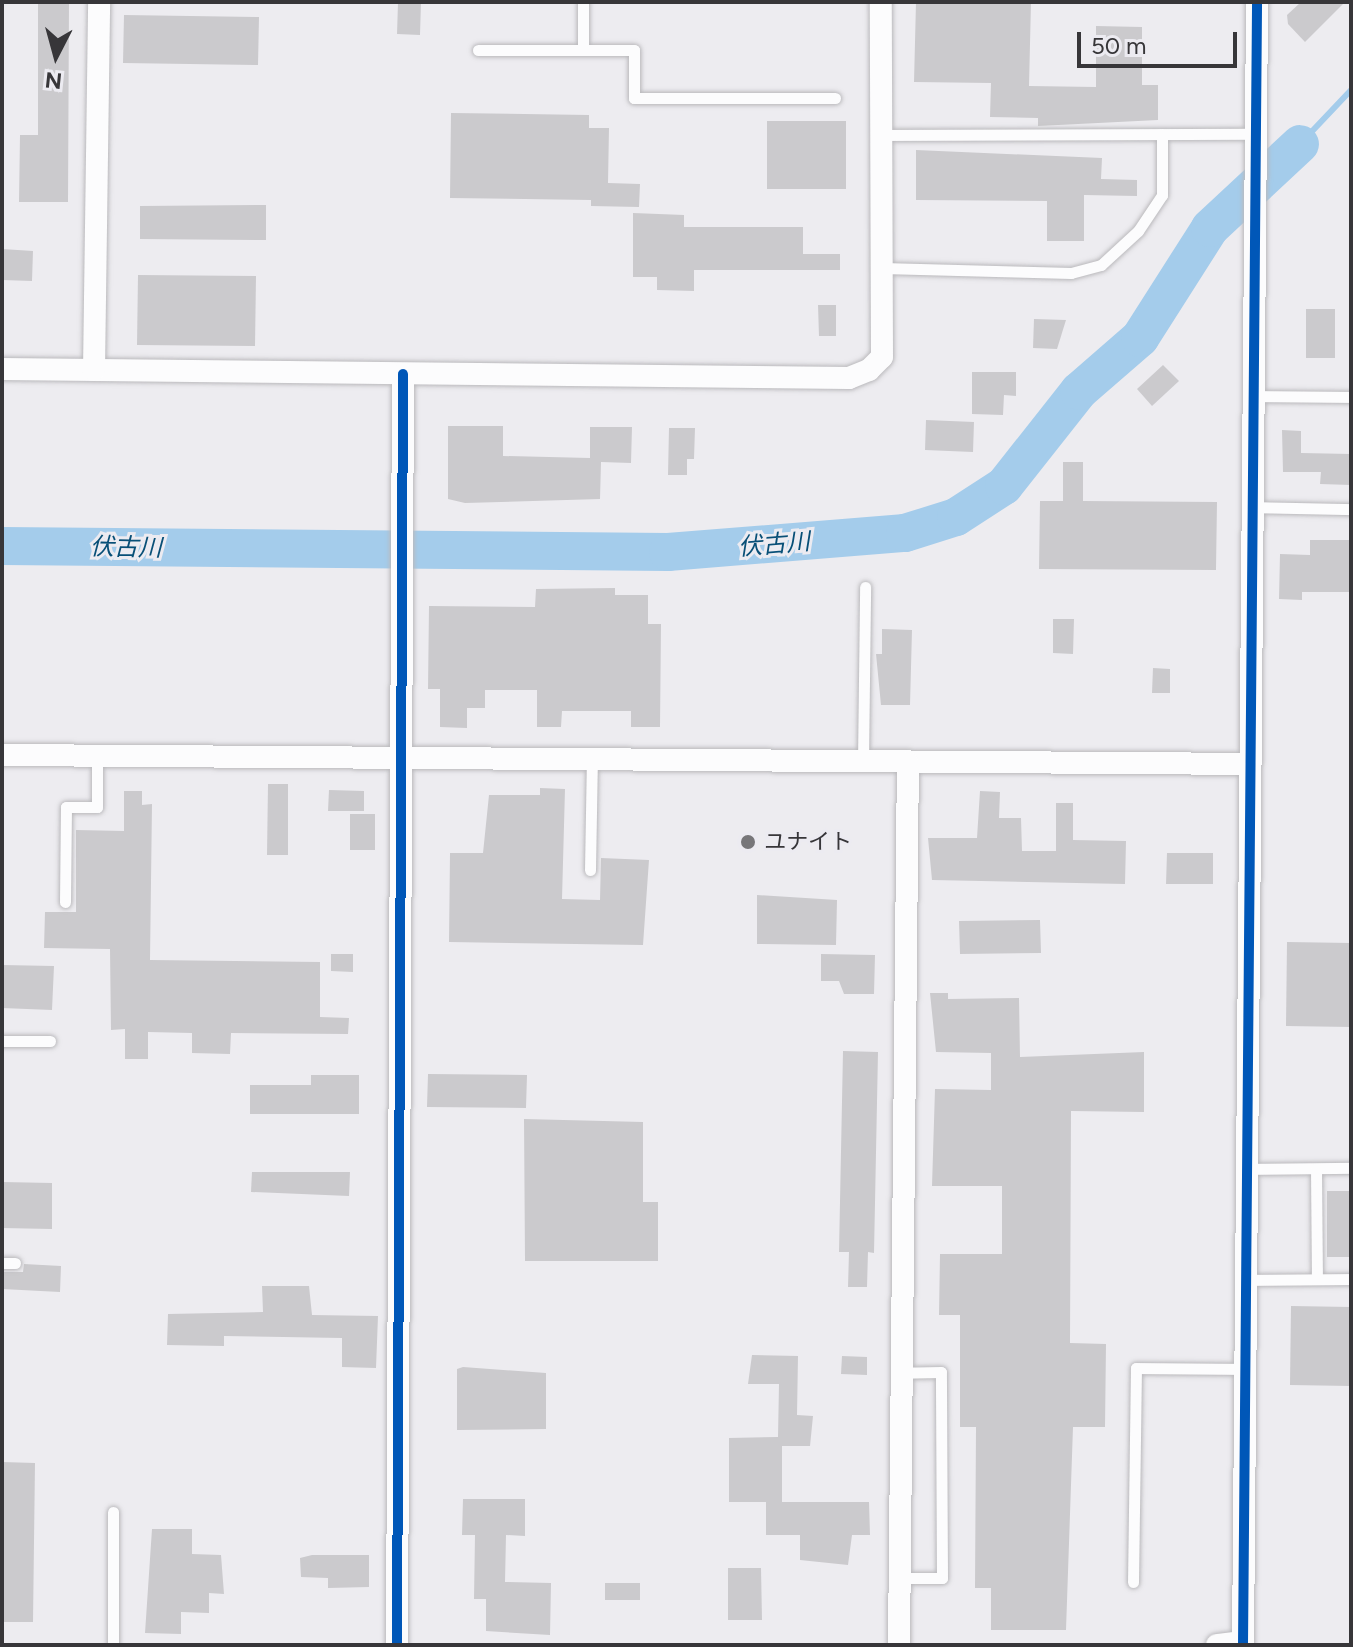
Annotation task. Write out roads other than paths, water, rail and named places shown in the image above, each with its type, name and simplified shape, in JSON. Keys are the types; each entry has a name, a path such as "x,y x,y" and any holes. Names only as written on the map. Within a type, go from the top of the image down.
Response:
{"street":[{"path":"94,370 99,2"},
{"path":"2,369 849,378 882,357 881,2"},
{"path":"1217,1645 1242,1643 1257,2"},
{"path":"397,1645 403,374"},
{"path":"2,755 1250,764"},
{"path":"899,1645 908,763"}],"lane":[{"path":"583,2 583,50"},
{"path":"478,50 634,50 634,98 835,98"},
{"path":"882,268 1071,273 1101,265 1138,231 1162,195 1162,134"},
{"path":"881,135 1162,134 1256,138"},
{"path":"1253,396 1351,397"},
{"path":"1252,507 1351,509"},
{"path":"863,762 865,587"},
{"path":"65,902 66,807 97,807 97,756"},
{"path":"590,870 592,759"},
{"path":"2,1041 50,1041"},
{"path":"1247,1169 1351,1168"},
{"path":"1316,1169 1317,1279"},
{"path":"2,1263 15,1263"},
{"path":"1246,1280 1351,1279"},
{"path":"1133,1582 1136,1368 1245,1369"},
{"path":"900,1578 942,1578 941,1372 902,1373"},
{"path":"113,1512 113,1645"}],"waterway":[{"name":"伏古川","path":"1300,144 1351,90"},
{"name":"伏古川","path":"2,546 668,552 905,533 956,517 1004,486 1079,391 1140,338 1210,228 1300,144"}],"place":[{"name":"ユナイト","path":"748,842"}]}
